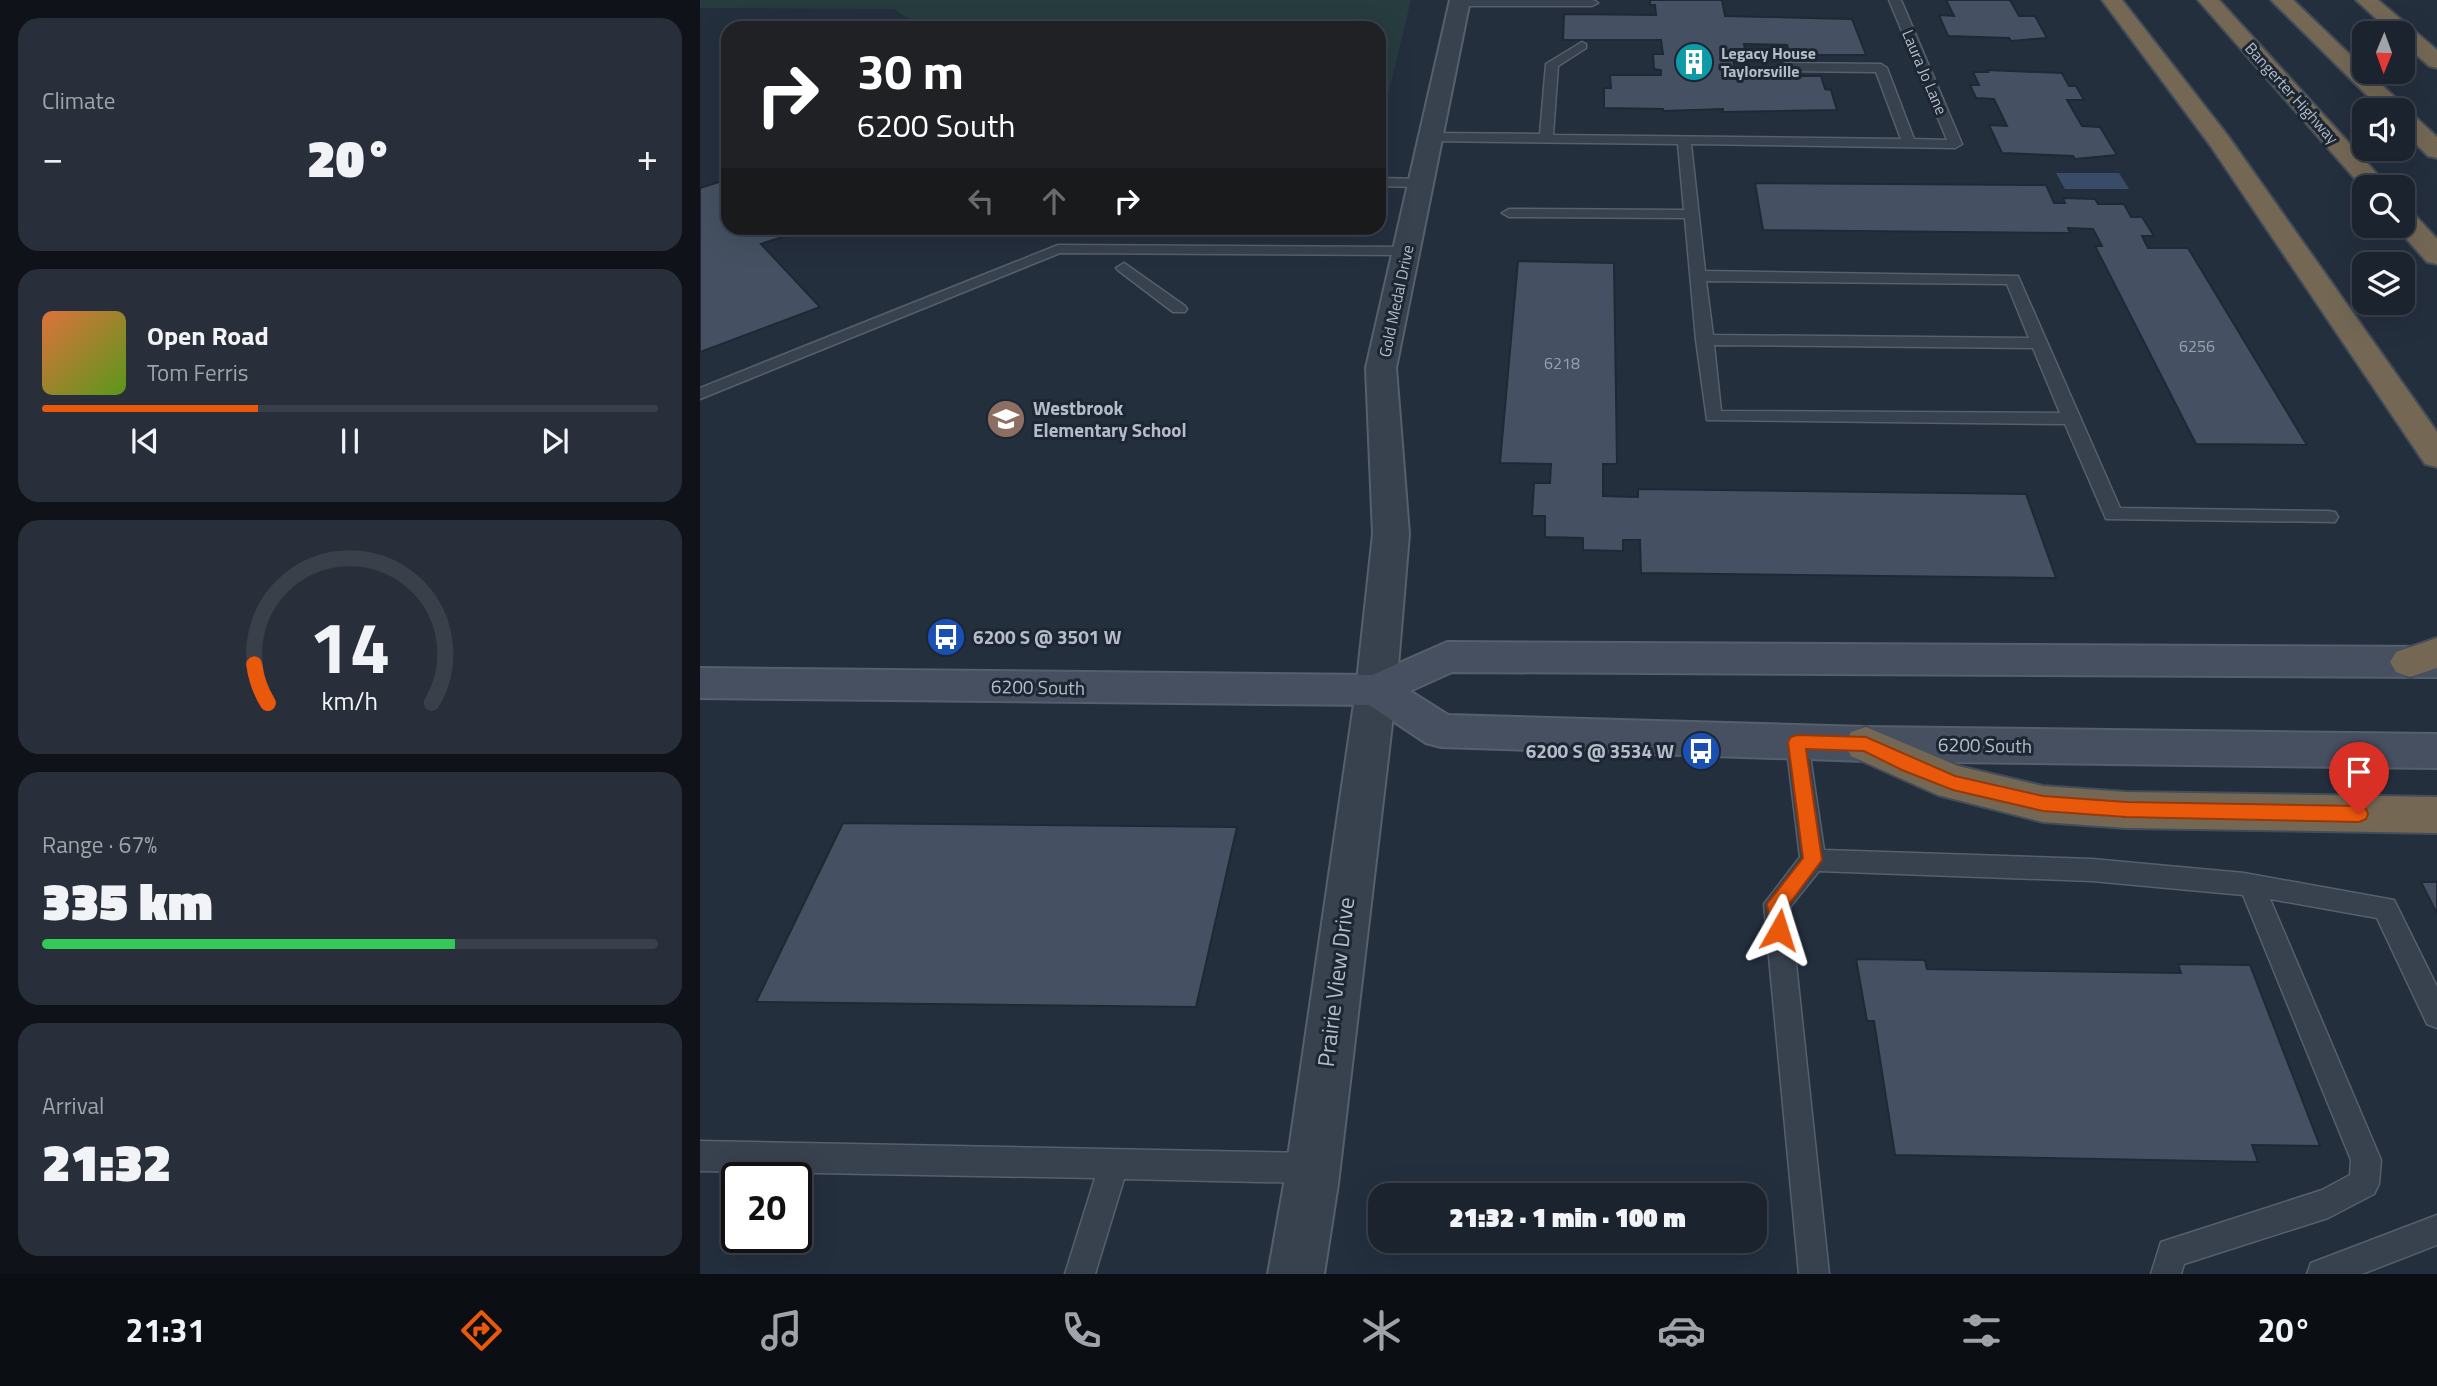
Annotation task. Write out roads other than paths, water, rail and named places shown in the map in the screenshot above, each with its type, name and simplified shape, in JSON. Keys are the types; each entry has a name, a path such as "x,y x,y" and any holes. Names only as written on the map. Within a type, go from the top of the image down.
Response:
{"highway":[{"path":"2112,0 2227,151 2435,452"},
{"name":"Bangerter Highway","path":"2208,0 2365,175"},
{"path":"2281,0 2383,98"},
{"path":"2366,0 2437,61"},
{"path":"2415,130 2437,151"},
{"path":"2415,231 2437,256"},
{"path":"1866,744 1953,783 2043,804 2112,810 2437,815"}],"main road":[{"name":"6200 South","path":"700,683 1376,690 1447,657 2428,659"},
{"name":"6200 South","path":"1376,690 1441,731 1866,744 2437,751"}],"street":[{"name":"Gold Medal Drive","path":"1376,690 1391,534 1381,368 1460,1"},
{"name":"Prairie View Drive","path":"1296,1274 1376,690"}],"lane":[{"name":"Laura Jo Lane","path":"1895,0 1955,144 1909,143"},
{"path":"1460,1 1592,3"},
{"path":"1546,138 1552,64 1582,46"},
{"path":"1431,137 1909,143 1881,68 1786,67"},
{"path":"1684,141 1713,416 2071,419"},
{"path":"1386,183 1421,183"},
{"path":"1509,213 1690,214"},
{"path":"700,394 1058,249 1406,251"},
{"path":"1140,281 1157,250"},
{"path":"1125,268 1179,309"},
{"path":"1697,276 2013,279 2113,514 2328,517"},
{"path":"1704,340 2040,344"},
{"path":"1797,742 1813,860 1777,904 1814,1274"},
{"path":"1813,860 2092,870 2251,885 2385,908 2437,1015"},
{"path":"2166,1274 2172,1254 2328,1203 2364,1184 2366,1160 2251,885"},
{"path":"700,1156 1312,1168"},
{"path":"1080,1274 1114,1165"},
{"path":"2322,1274 2437,1230"}],"water":[{"path":"2056,173 2119,173 2129,189 2065,189"}],"place":[{"name":"Legacy House Taylorsville","path":"1694,62"},
{"name":"Westbrook Elementary School","path":"1006,419"},
{"name":"6200 S @ 3501 W","path":"946,637"},
{"name":"6200 S @ 3534 W","path":"1701,751"}]}
